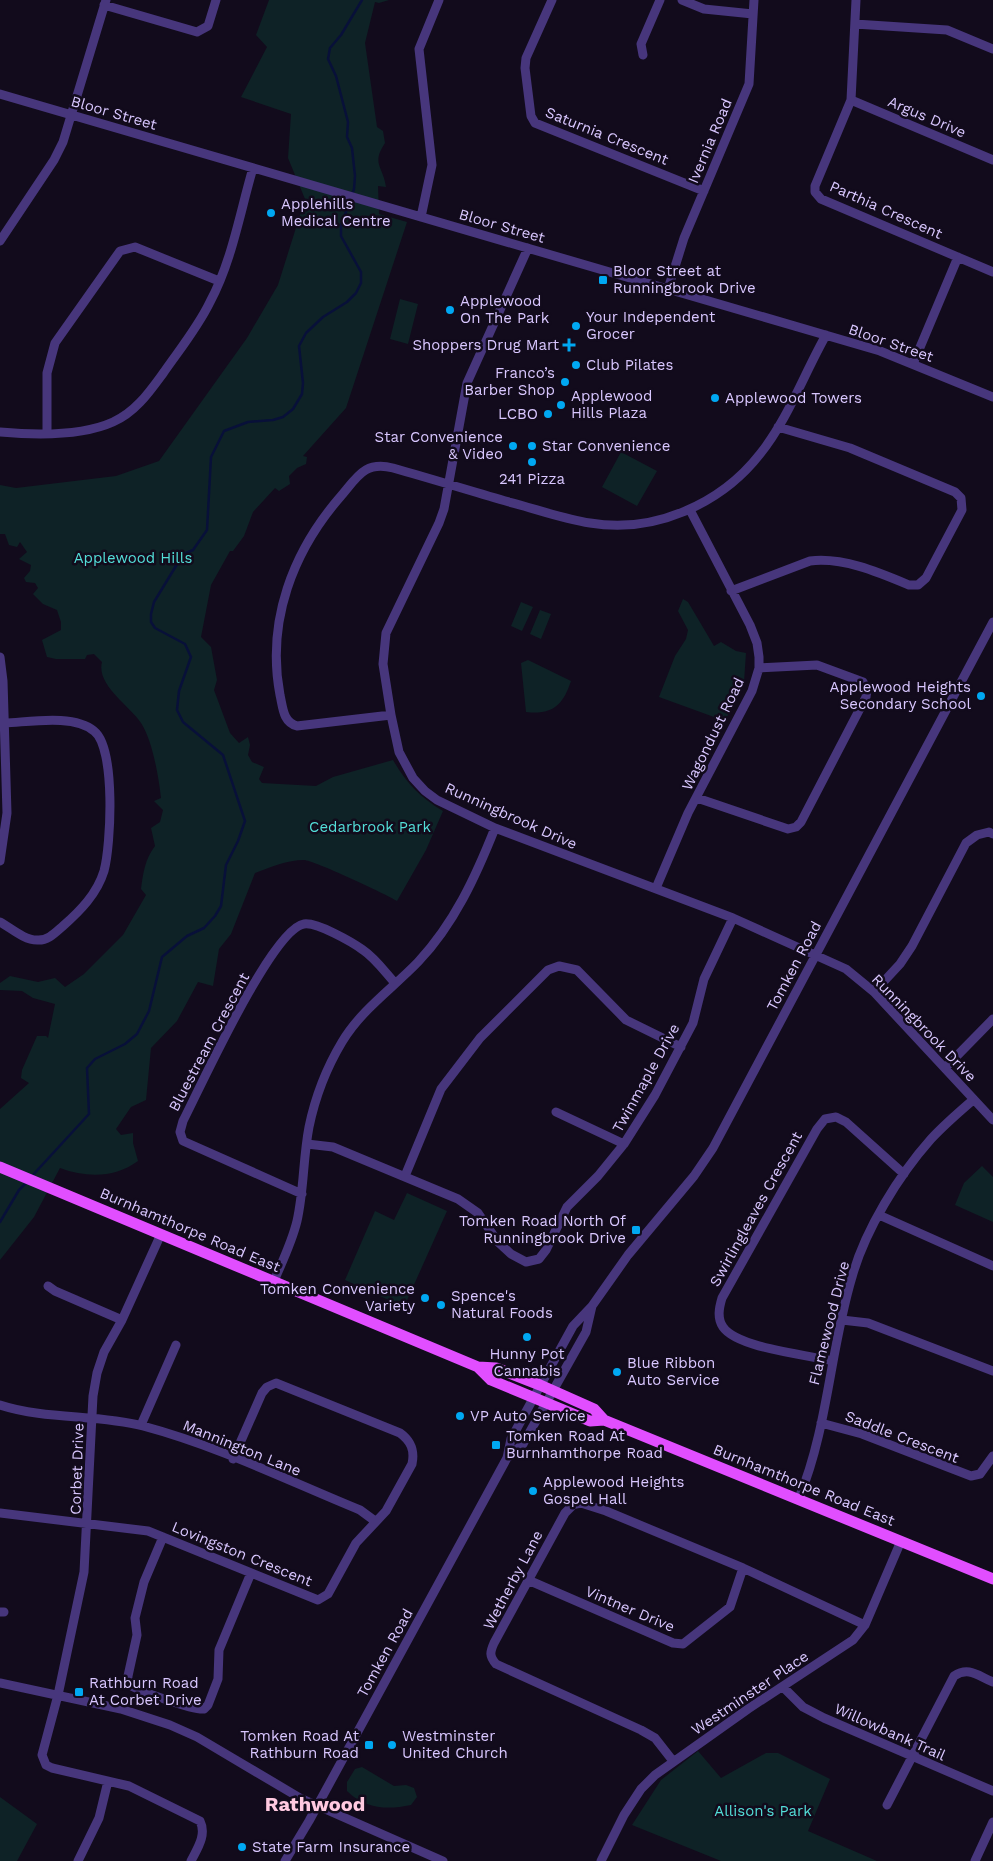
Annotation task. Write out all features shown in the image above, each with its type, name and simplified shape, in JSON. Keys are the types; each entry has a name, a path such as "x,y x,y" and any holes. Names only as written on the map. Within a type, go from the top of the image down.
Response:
{"main road":[{"name":"Burnhamthorpe Road East","path":"5,1169 478,1367 496,1368 540,1385 594,1409 604,1420"},
{"name":"Burnhamthorpe Road East","path":"478,1367 491,1380 590,1421 604,1420 799,1498 993,1579"}],"street":[{"path":"0,242 54,160 72,115 105,3 197,32 208,26 216,0"},
{"path":"421,217 432,165 419,50 439,0"},
{"name":"Saturnia Crescent","path":"552,0 526,58 525,68 531,116 535,122 704,191"},
{"path":"643,54 641,44 660,0"},
{"path":"682,0 704,9 753,14"},
{"name":"Ivernia Road","path":"668,289 684,238 749,84 754,0"},
{"name":"Parthia Crescent","path":"856,0 851,100 814,186 815,192 821,199 993,272"},
{"path":"855,24 947,30 993,49"},
{"name":"Bloor Street","path":"0,94 880,351 993,396"},
{"name":"Argus Drive","path":"851,100 993,160"},
{"path":"0,432 47,432 99,427 114,422 138,405 198,324 219,282 254,168"},
{"path":"47,432 47,372 55,343 120,251 135,247 219,282"},
{"name":"Runningbrook Drive","path":"528,248 467,383 449,484 439,523 386,633 383,664 391,715 404,762 425,791 437,800 495,828 572,859 656,888 733,918 846,969 874,992 993,1120"},
{"path":"913,364 958,257"},
{"path":"391,715 302,726 292,724 287,721 279,687 277,638 286,590 312,534 335,503 365,470 382,465 591,524 636,523 690,510 718,495 742,474 761,453 778,427 826,335"},
{"path":"731,590 802,564 824,559 845,562 909,584 918,585 926,578 962,510 961,498 955,492 850,448 778,427"},
{"name":"Wagondust Road","path":"656,888 688,813 752,691 759,668 754,635 690,510"},
{"name":"Tomken Road","path":"285,1861 507,1458 511,1439 573,1326 592,1306 628,1255 694,1176 713,1148 993,622"},
{"path":"0,657 5,723 3,777 7,824 0,861"},
{"path":"697,798 788,829 796,827 801,822 866,697 867,690 862,682 817,665 759,668"},
{"path":"0,922 23,936 41,940 50,937 82,910 103,873 111,823 105,750 102,739 95,731 75,722 5,723"},
{"path":"274,1281 292,1238 302,1194 307,1144 314,1106 342,1041 359,1020 417,962 452,916 476,873 495,828"},
{"path":"874,992 900,964 912,946 966,844 977,835 989,832 993,834"},
{"name":"Twinmaple Drive","path":"307,1144 333,1147 405,1176 471,1206 504,1248 511,1254 530,1262 542,1256 567,1206 598,1176 624,1144 681,1047 699,1005 704,979 733,918"},
{"name":"Bluestream Crescent","path":"302,1194 183,1141 180,1132 183,1121 241,1005 268,962 295,928 304,924 313,925 346,940 364,951 395,983"},
{"path":"405,1176 441,1089 480,1038 548,970 559,966 570,966 578,970 626,1020 681,1047"},
{"path":"945,1068 993,1019"},
{"name":"Flamewood Drive","path":"799,1498 813,1462 852,1275 879,1215 904,1174 932,1137 973,1100"},
{"path":"556,1112 624,1144"},
{"name":"Swirlingleaves Crescent","path":"833,1361 761,1348 733,1335 724,1329 720,1318 718,1309 722,1298 817,1128 825,1119 836,1117 846,1122 904,1174"},
{"path":"879,1215 993,1266"},
{"name":"Corbet Drive","path":"108,1781 52,1768 46,1765 42,1755 58,1695 84,1572 97,1373 104,1352 122,1320 161,1234"},
{"path":"48,1286 55,1291 122,1320"},
{"name":"Tomken Road","path":"507,1458 523,1444 547,1403 586,1332 592,1306"},
{"path":"842,1320 868,1323 993,1371"},
{"path":"141,1426 176,1344"},
{"name":"Lovingston Crescent","path":"0,1513 18,1517 88,1523 148,1532 318,1600 324,1598 356,1543 386,1511 412,1464 414,1456 411,1444 400,1433 284,1385 271,1383 262,1393 233,1459"},
{"name":"Mannington Lane","path":"0,1405 36,1412 93,1418 141,1426 186,1439 360,1510 375,1521"},
{"name":"Saddle Crescent","path":"821,1423 890,1444 970,1476 980,1474 993,1456"},
{"name":"Wetherby Lane","path":"673,1761 655,1738 641,1730 496,1664 491,1658 490,1652 528,1580 565,1513 573,1505 581,1503 606,1510 743,1568 866,1625"},
{"path":"163,1537 144,1582 135,1618 137,1635 128,1676 128,1684 134,1689 193,1709 204,1709 208,1705 218,1679 219,1650 252,1573"},
{"name":"Westminster Place","path":"601,1861 624,1815 641,1789 673,1761 748,1708 853,1640 866,1625 901,1540"},
{"name":"Vintner Drive","path":"528,1580 673,1643 684,1644 730,1608 743,1568"},
{"path":"886,1805 954,1676 969,1670 993,1682"},
{"path":"0,1684 121,1709 170,1725 197,1737 317,1806 443,1861"},
{"name":"Willowbank Trail","path":"783,1687 803,1707 824,1718 993,1791"},
{"path":"78,1861 98,1818 108,1781 150,1794 200,1822 204,1827 203,1834 191,1861"},
{"path":"974,1861 993,1822"}],"green space":[{"name":"Applewood Hills","path":"269,0 389,0 379,3 375,2 365,43 377,127 383,131 385,143 378,161 386,187 378,186 379,214 407,222 346,408 303,456 307,457 306,464 297,468 289,476 290,484 279,491 275,488 253,512 244,536 233,551 230,551 211,585 201,637 211,647 217,680 214,690 230,733 239,743 248,737 250,745 248,755 252,762 264,767 259,779 262,783 316,786 333,777 393,760 403,776 415,789 443,811 426,850 397,901 310,861 298,860 255,873 231,934 219,949 213,986 198,982 177,1021 151,1048 146,1100 131,1107 116,1129 121,1135 133,1133 133,1143 138,1161 120,1171 100,1175 80,1174 60,1168 34,1217 0,1260 0,1109 29,1083 21,1078 22,1070 37,1036 46,1036 48,1038 55,1004 33,998 22,991 0,990 0,983 10,976 38,982 55,978 65,987 84,974 123,935 146,895 141,889 147,861 155,846 151,828 160,822 163,810 154,801 161,798 160,790 154,759 145,730 136,716 109,687 101,670 102,662 94,654 87,655 85,659 56,659 47,657 42,640 61,630 61,622 57,610 43,604 33,594 38,588 35,583 26,582 24,578 30,571 31,565 19,559 27,552 20,542 17,547 9,545 5,534 0,534 0,485 16,488 116,476 159,461 247,338 278,285 305,199 288,158 291,114 241,97 267,47 256,35"},
{"path":"400,299 418,304 408,344 390,339"},
{"path":"621,452 657,471 637,506 602,487"},
{"path":"683,599 688,602 714,646 721,642 736,651 746,653 744,682 725,721 659,697 675,656 686,639 688,630 678,611"},
{"path":"521,602 533,607 522,631 511,626"},
{"path":"540,610 551,614 541,639 530,634"},
{"path":"528,660 571,681 556,707 543,712 526,712 521,663"},
{"path":"982,1166 993,1177 993,1222 955,1205 964,1183"},
{"path":"407,1193 447,1211 404,1307 345,1280 375,1211 394,1220"},
{"name":"Allison's Park","path":"698,1751 721,1778 766,1753 778,1753 830,1779 808,1831 877,1861 721,1861 632,1825 661,1780"},
{"path":"362,1767 394,1786 406,1785 414,1788 417,1797 411,1805 385,1808 369,1805 361,1801 347,1791 347,1782 355,1769"},
{"path":"0,1797 37,1824 17,1861 0,1861"}],"waterway":[{"path":"32,1176 89,1114 87,1068 95,1059 125,1044 137,1034 149,1011 162,957 187,936 204,928 215,916 221,906 226,865 238,841 245,821 223,755 183,722 177,710 179,691 191,657 185,644 155,628 151,622 151,614 154,602 179,561 184,554 193,550 207,530 211,457 224,431 248,422 273,420 283,417 293,409 302,394 303,383 299,346 306,333 323,317 347,302 356,293 361,283 361,272 341,236 341,226 354,189 355,176 352,148 347,137 348,122 336,76 328,59 330,48 341,35 362,0"},
{"path":"0,1222 19,1190 27,1182"}],"place":[{"name":"Applehills Medical Centre","path":"271,213"},
{"name":"Bloor Street at Runningbrook Drive","path":"603,280"},
{"name":"Applewood On The Park","path":"450,310"},
{"name":"Your Independent Grocer","path":"576,326"},
{"name":"Shoppers Drug Mart","path":"569,345"},
{"name":"Club Pilates","path":"576,365"},
{"name":"Franco’s Barber Shop","path":"565,382"},
{"name":"Applewood Towers","path":"715,398"},
{"name":"Applewood Hills Plaza","path":"561,405"},
{"name":"LCBO","path":"548,414"},
{"name":"Star Convenience & Video","path":"513,446"},
{"name":"Star Convenience","path":"532,446"},
{"name":"241 Pizza","path":"532,462"},
{"name":"Applewood Heights Secondary School","path":"981,696"},
{"name":"Tomken Road North Of Runningbrook Drive","path":"636,1230"},
{"name":"Tomken Convenience Variety","path":"425,1298"},
{"name":"Spence's Natural Foods","path":"441,1305"},
{"name":"Hunny Pot Cannabis","path":"527,1337"},
{"name":"Blue Ribbon Auto Service","path":"617,1372"},
{"name":"VP Auto Service","path":"460,1416"},
{"name":"Tomken Road At Burnhamthorpe Road","path":"496,1445"},
{"name":"Applewood Heights Gospel Hall","path":"533,1491"},
{"name":"Rathburn Road At Corbet Drive","path":"79,1692"},
{"name":"Tomken Road At Rathburn Road","path":"369,1745"},
{"name":"Westminster United Church","path":"392,1745"},
{"name":"State Farm Insurance","path":"242,1847"}],"district":[{"name":"Rathwood","path":"315,1804"}],"park label":[{"name":"Cedarbrook Park","path":"370,827"}]}
